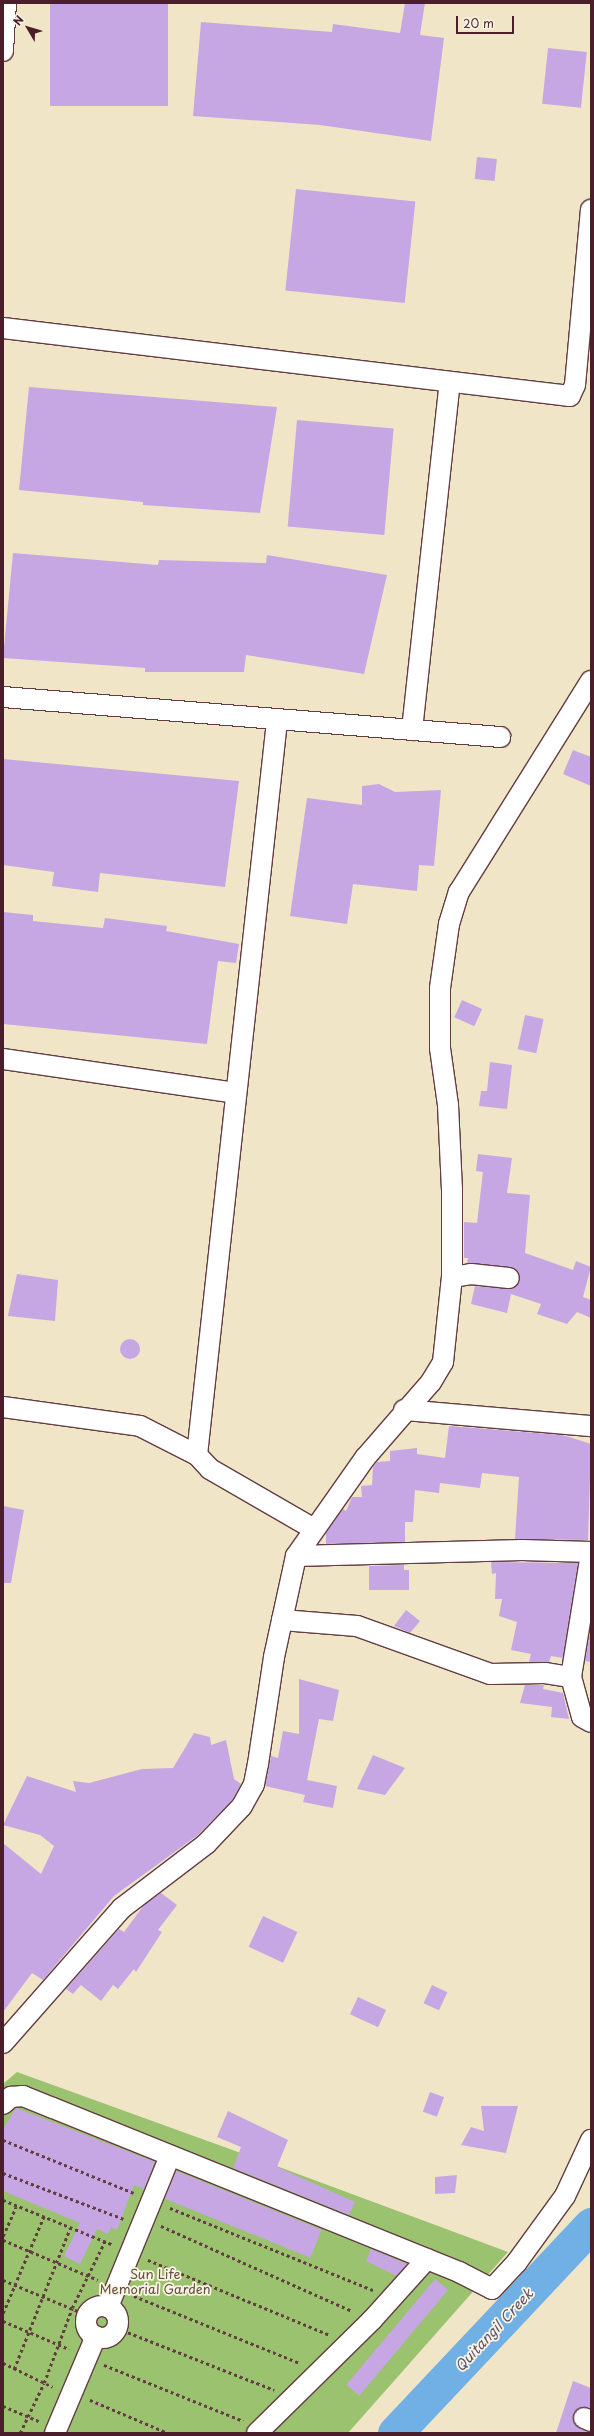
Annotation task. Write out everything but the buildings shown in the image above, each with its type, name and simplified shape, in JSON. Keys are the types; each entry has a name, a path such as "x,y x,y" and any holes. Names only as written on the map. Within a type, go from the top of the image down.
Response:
{"street":[{"path":"3,51 6,3"},
{"path":"3,328 450,383 570,396 575,385 591,210"},
{"path":"412,730 450,383"},
{"path":"3,2043 122,1908 206,1844 242,1806 254,1784 282,1620 296,1556 314,1529 404,1410 431,1382 443,1362 452,1277 448,1105 440,1048 440,988 449,924 459,892 591,682"},
{"path":"3,697 277,721 500,737"},
{"path":"197,1455 277,721"},
{"path":"3,1059 236,1093"},
{"path":"452,1277 471,1274 509,1278"},
{"path":"3,1407 140,1426 197,1455 210,1469 314,1529"},
{"path":"404,1410 591,1426"},
{"path":"296,1556 522,1550 591,1553 571,1677 582,1717 591,1722"},
{"path":"282,1620 357,1626 490,1674 545,1673 571,1677"},
{"path":"3,2104 12,2097 23,2096 427,2259 492,2289 517,2262 565,2196 591,2140"},
{"path":"112,2298 96,2307 80,2312 87,2328 96,2336 108,2336 117,2328 117,2315 112,2298 130,2252 138,2205 170,2156"},
{"path":"259,2431 349,2344 393,2298 427,2259"},
{"path":"56,2431 96,2336"}],"path":[{"path":"3,2140 372,2320"},
{"path":"3,2173 124,2220 138,2205"},
{"path":"3,2200 349,2344"},
{"path":"138,2205 393,2298"},
{"path":"3,2236 16,2206"},
{"path":"3,2313 17,2286 44,2216"},
{"path":"14,2369 41,2296 70,2228"},
{"path":"3,2240 57,2260 89,2275 112,2298 320,2371"},
{"path":"20,2433 60,2345 80,2312 89,2275 104,2241"},
{"path":"3,2280 80,2312"},
{"path":"3,2321 259,2431"},
{"path":"117,2328 293,2397"},
{"path":"3,2406 56,2431"}],"green space":[{"name":"Sun Life Memorial Garden","path":"17,2072 508,2252 348,2433 3,2433 3,2084"}],"waterway":[{"name":"Quitangil Creek","path":"395,2433 591,2225"}]}
